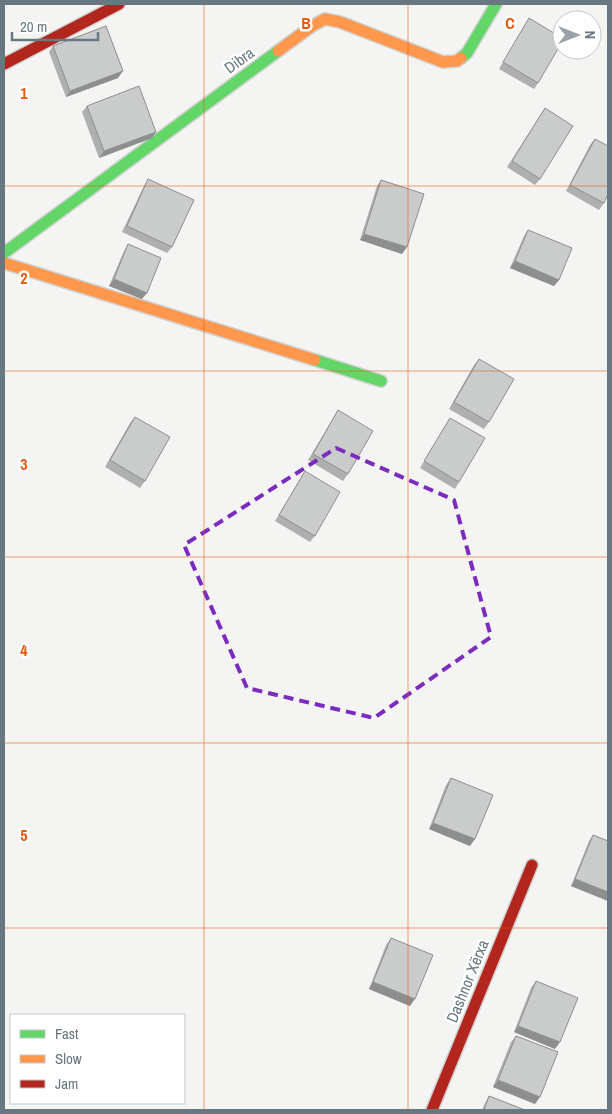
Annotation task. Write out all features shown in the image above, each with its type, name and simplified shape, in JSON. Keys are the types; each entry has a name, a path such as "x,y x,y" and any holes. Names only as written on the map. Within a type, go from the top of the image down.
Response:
{"street":[{"path":"4,64 119,4"},
{"name":"Dibra","path":"4,253 312,26 325,19 340,22 443,62 457,61 467,52 496,4"},
{"path":"4,263 381,381"},
{"name":"Dashnor Xërxa","path":"432,1110 532,865"}],"highlighted area":[{"path":"336,448 454,500 491,637 374,718 247,688 184,545"}],"building":[{"path":"529,18 552,32 552,59 538,83 503,62"},
{"path":"106,26 123,71 70,91 53,46"},
{"path":"139,86 156,132 104,151 87,106"},
{"path":"545,108 573,126 540,179 512,161"},
{"path":"595,139 608,146 608,194 604,203 570,185"},
{"path":"148,179 194,200 172,247 127,226"},
{"path":"381,180 424,194 407,247 364,234"},
{"path":"528,230 572,248 559,280 515,261"},
{"path":"128,244 161,258 147,293 114,279"},
{"path":"479,359 514,379 489,422 454,402"},
{"path":"338,410 373,431 348,474 313,454"},
{"path":"135,417 170,437 145,481 110,460"},
{"path":"450,418 485,438 459,482 424,461"},
{"path":"305,471 340,492 315,536 279,515"},
{"path":"451,778 493,795 475,839 433,823"},
{"path":"593,835 608,841 608,892 575,879"},
{"path":"391,938 433,955 415,999 373,982"},
{"path":"536,981 578,998 560,1042 518,1026"},
{"path":"516,1036 558,1052 540,1097 498,1080"},
{"path":"489,1096 525,1110 484,1110"}],"traffic: fast":[{"path":"461,58 467,53 496,4"},
{"path":"4,253 278,51"},
{"path":"315,360 381,381"}],"traffic: slow":[{"path":"278,51 312,26 325,19 340,22 443,62 457,61 461,58"},
{"path":"4,263 315,360"}],"traffic: jam":[{"path":"4,64 119,4"},
{"path":"432,1110 532,865"}]}
